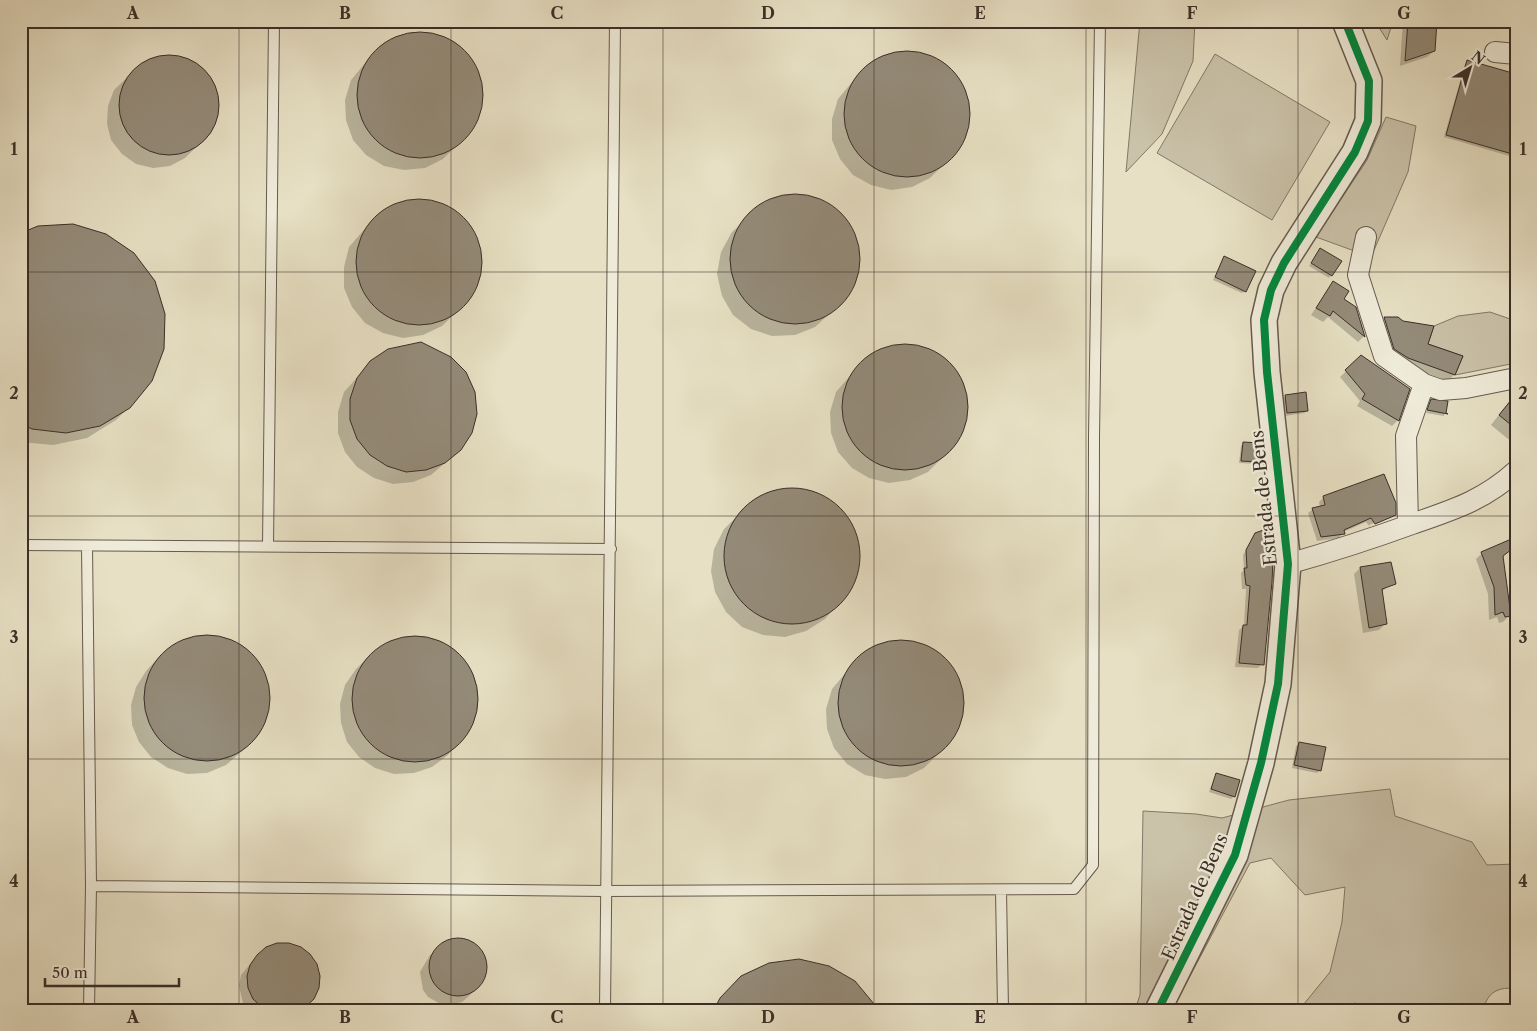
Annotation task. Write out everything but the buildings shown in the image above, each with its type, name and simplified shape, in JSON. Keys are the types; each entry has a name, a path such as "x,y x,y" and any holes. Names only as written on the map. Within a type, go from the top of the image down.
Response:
{"street":[{"name":"Estrada de Bens","path":"1158,1010 1235,855 1260,763 1278,684 1288,564 1269,398 1264,320 1271,290 1284,264 1355,152 1368,121 1370,80 1345,21"},
{"path":"1495,52 1516,54"},
{"path":"1366,238 1358,275 1384,356 1424,384 1441,390 1466,388 1516,378"},
{"path":"1408,526 1406,436 1424,384"},
{"path":"1288,564 1345,548 1475,501 1501,484 1516,471"}],"lane":[{"path":"268,546 274,21"},
{"path":"605,1010 615,21"},
{"path":"91,886 605,891 1074,889 1093,865 1094,437 1100,21"},
{"path":"21,545 611,549"},
{"path":"87,546 91,886 90,1010"},
{"path":"1001,890 1003,1010"}],"shaded area":[{"path":"1140,21 1195,21 1193,61 1162,134 1126,172"},
{"path":"1375,21 1393,21 1387,40"},
{"path":"1215,54 1330,122 1272,220 1157,153"},
{"path":"1386,117 1416,126 1408,172 1371,257 1316,237 1367,160"},
{"path":"1490,312 1516,321 1516,363 1455,375 1463,356 1428,344 1434,326 1458,316"},
{"path":"1390,789 1395,816 1472,842 1487,865 1516,864 1516,989 1505,988 1495,992 1488,999 1484,1010 1368,1010 1355,1003 1339,1010 1299,1010 1330,972 1342,922 1345,887 1305,895 1271,858 1250,863 1172,1010 1135,1010 1140,995 1143,811 1196,814 1222,818 1289,800"}],"cycle path":[{"path":"1158,1010 1235,855 1261,763 1278,684 1288,564 1267,372 1264,320 1271,290 1284,263 1355,152 1368,121 1369,81 1345,21"}]}
